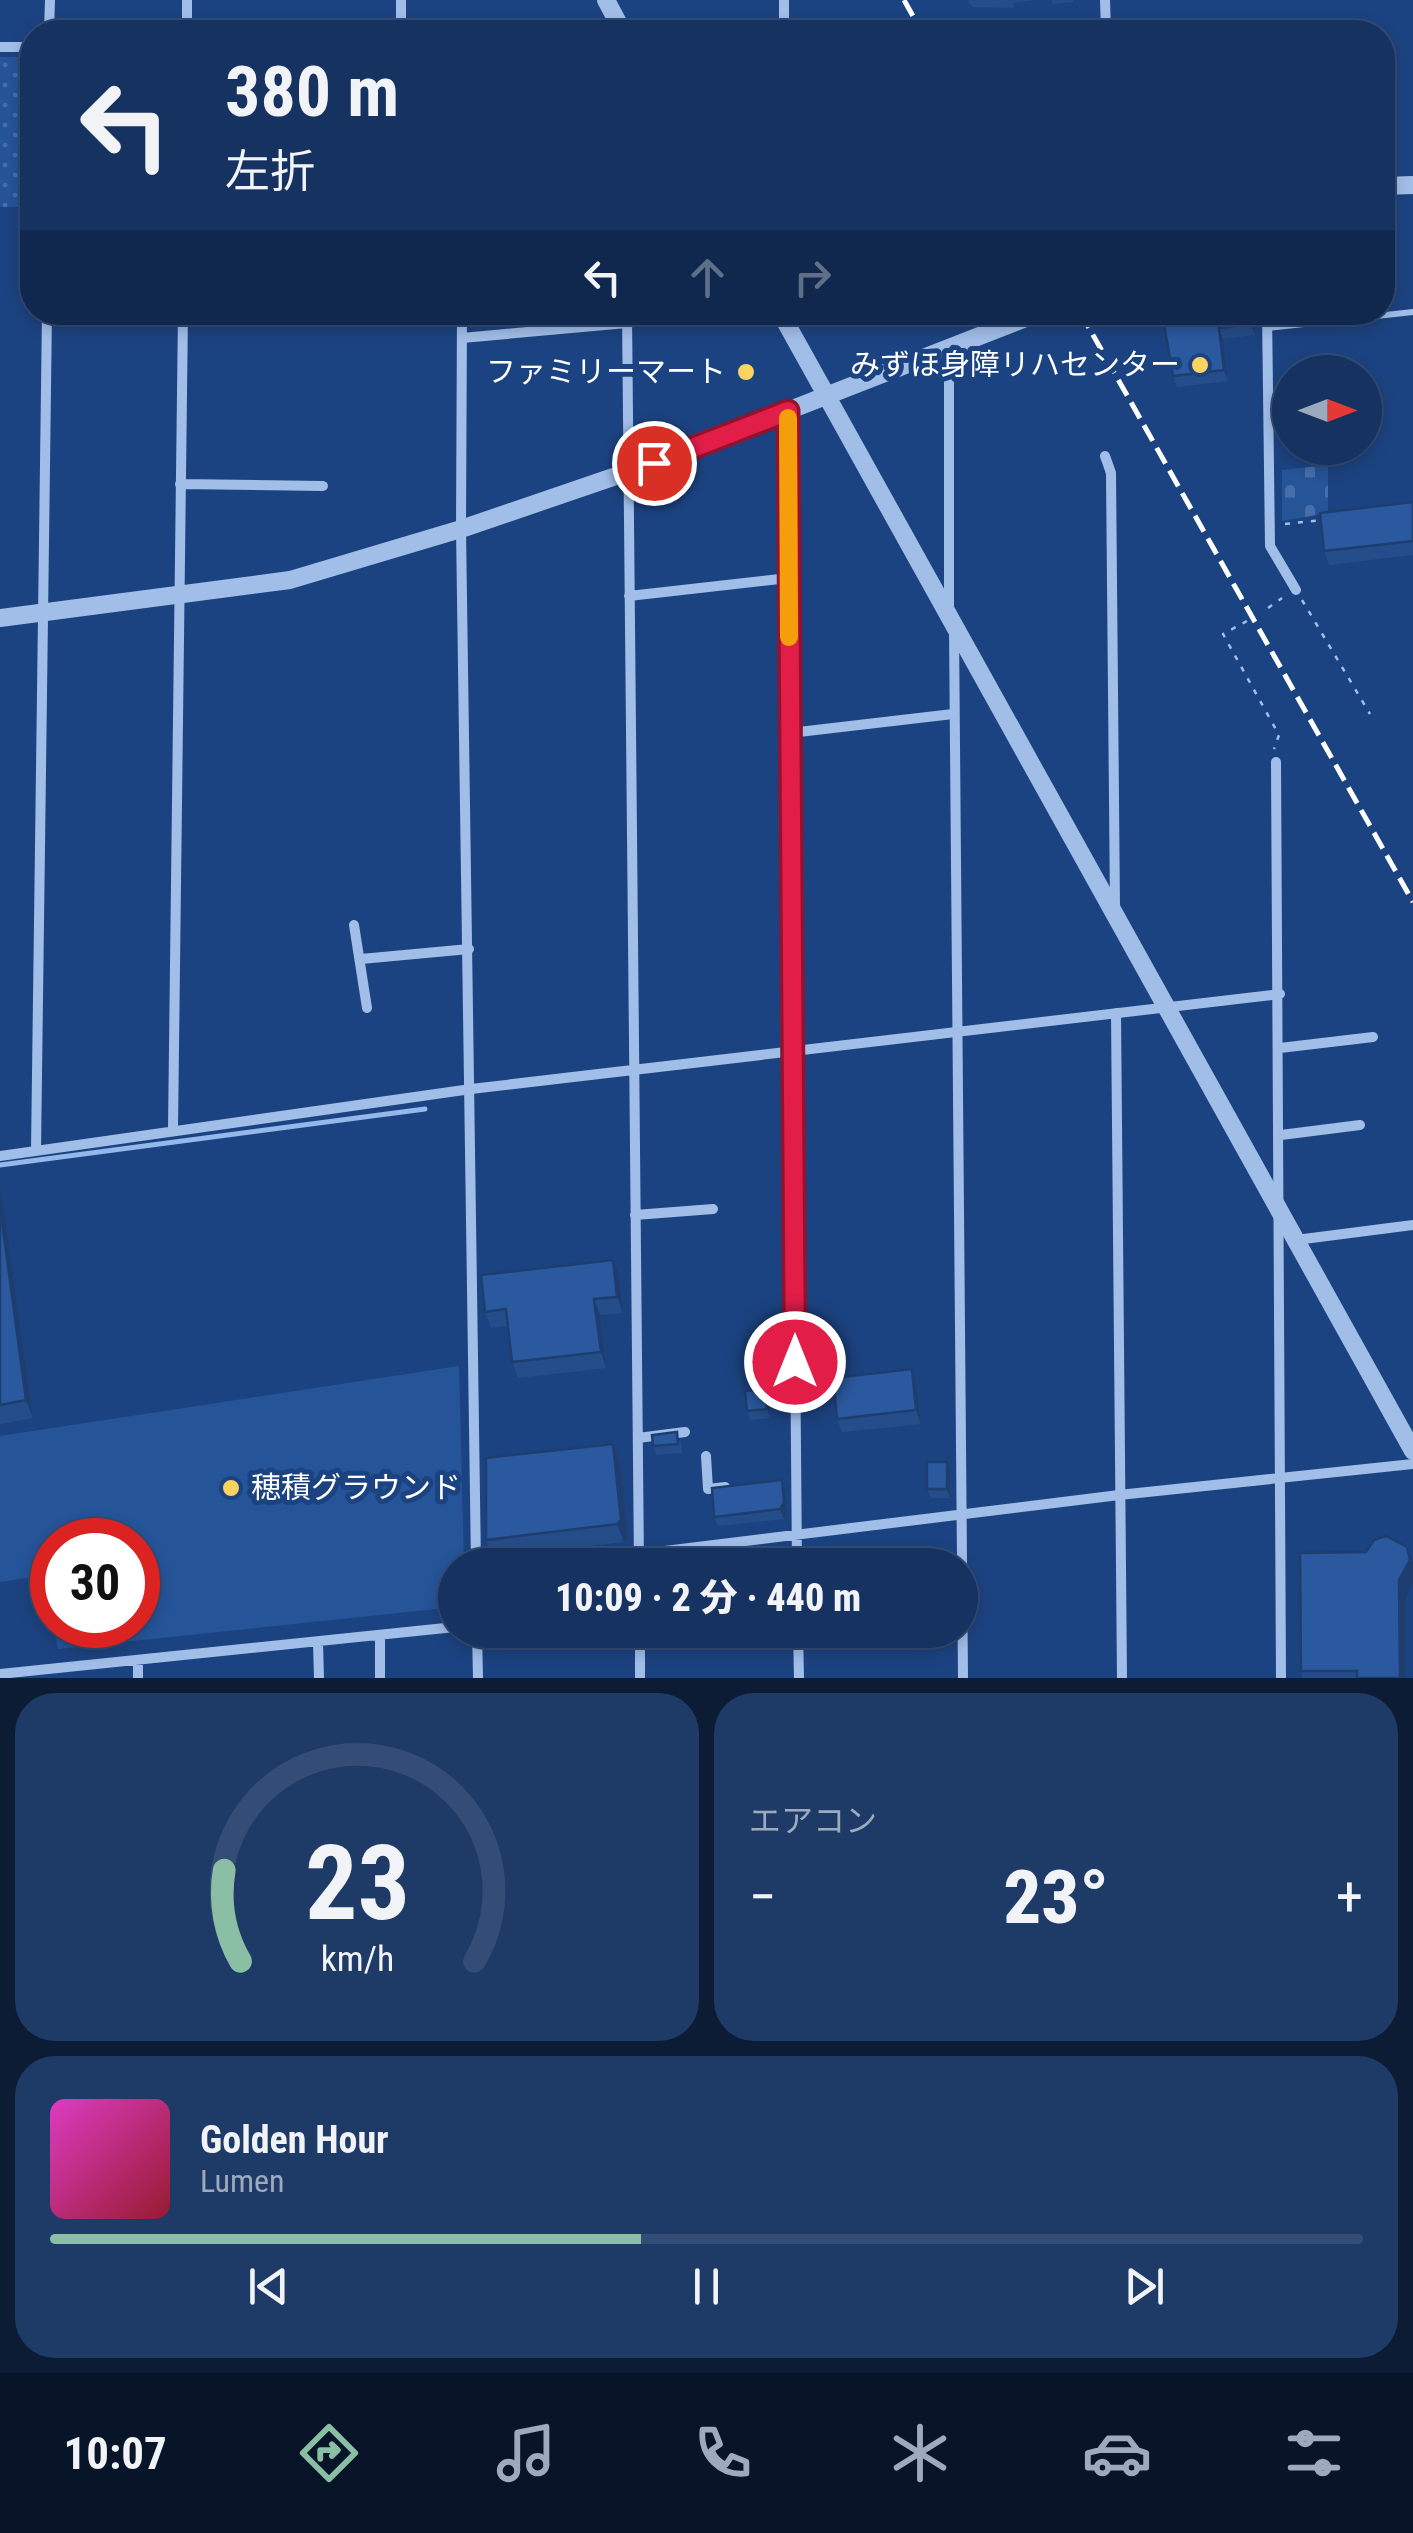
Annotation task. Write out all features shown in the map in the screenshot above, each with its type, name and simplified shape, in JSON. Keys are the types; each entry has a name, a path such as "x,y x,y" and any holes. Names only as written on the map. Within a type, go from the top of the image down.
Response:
{"street":[{"path":"36,1151 47,325"},
{"path":"173,1129 183,325"},
{"path":"462,325 461,529 476,1548"},
{"path":"462,338 569,325"},
{"path":"626,325 639,1548"},
{"path":"787,325 1413,1452"},
{"path":"0,618 290,580 461,529 627,472 1009,325"},
{"path":"1268,325 1270,546 1296,590"},
{"path":"950,350 961,1548"},
{"path":"788,411 796,1548"},
{"path":"1105,456 1111,474 1115,911"},
{"path":"180,484 323,486"},
{"path":"628,596 788,578"},
{"path":"790,733 952,714"},
{"path":"1276,762 1281,1678"},
{"path":"354,926 367,1008"},
{"path":"360,959 469,949"},
{"path":"0,1156 471,1088 1280,994"},
{"path":"1116,1014 1122,1678"},
{"path":"1280,1048 1372,1037"},
{"path":"1281,1134 1360,1125"},
{"path":"635,1216 713,1208"},
{"path":"1296,1240 1413,1225"},
{"path":"638,1438 685,1432"},
{"path":"706,1456 708,1489 743,1485"},
{"path":"718,1548 1119,1495 1413,1464"},
{"path":"778,1480 796,1478"},
{"path":"0,1674 438,1630"},
{"path":"380,1637 380,1678"},
{"path":"318,1643 319,1678"},
{"path":"477,1648 478,1678"},
{"path":"640,1648 640,1678"},
{"path":"798,1648 798,1678"},
{"path":"962,1648 963,1678"},
{"path":"138,1662 138,1678"}],"lane":[{"path":"1268,328 1295,325"}],"path":[{"path":"1269,525 1323,520"},
{"path":"1268,608 1296,590 1370,714"},
{"path":"1246,622 1223,634 1279,735 1273,744 1276,762"}],"green space":[{"path":"0,57 20,57 20,207 0,207"},
{"path":"1328,465 1328,513 1282,521 1282,470"},
{"name":"穂積グラウンド","path":"459,1366 464,1548 438,1548 438,1609 160,1638 160,1518 30,1518 30,1578 0,1582 0,1436"}],"building":[{"path":"1164,325 1243,325 1219,328 1224,370 1173,376"},
{"path":"1413,502 1413,541 1324,551 1320,513"},
{"path":"0,1207 26,1400 0,1405"},
{"path":"613,1260 617,1297 594,1299 601,1352 512,1362 506,1309 485,1312 481,1275"},
{"path":"912,1369 916,1410 837,1419 833,1378"},
{"path":"765,1389 767,1409 747,1411 745,1391"},
{"path":"677,1432 678,1444 653,1446 652,1435"},
{"path":"613,1444 621,1520 617,1524 486,1540 486,1458"},
{"path":"927,1462 947,1462 947,1489 927,1489"},
{"path":"782,1480 784,1502 780,1509 714,1517 712,1488"},
{"path":"1386,1536 1407,1547 1410,1560 1399,1580 1400,1678 1357,1678 1357,1671 1301,1671 1300,1553 1366,1552 1374,1540"}],"waterway":[{"path":"0,1165 425,1109"}],"railway":[{"path":"904,0 915,20"},
{"path":"1087,325 1413,902"}],"slow traffic":[{"path":"788,418 789,637"}],"place":[{"name":"みずほ身障リハセンター","path":"1200,365"},
{"name":"ファミリーマート","path":"746,372"},
{"name":"穂積グラウンド","path":"231,1488"}],"route":[{"path":"654,463 776,419 788,411 795,1362"}]}
